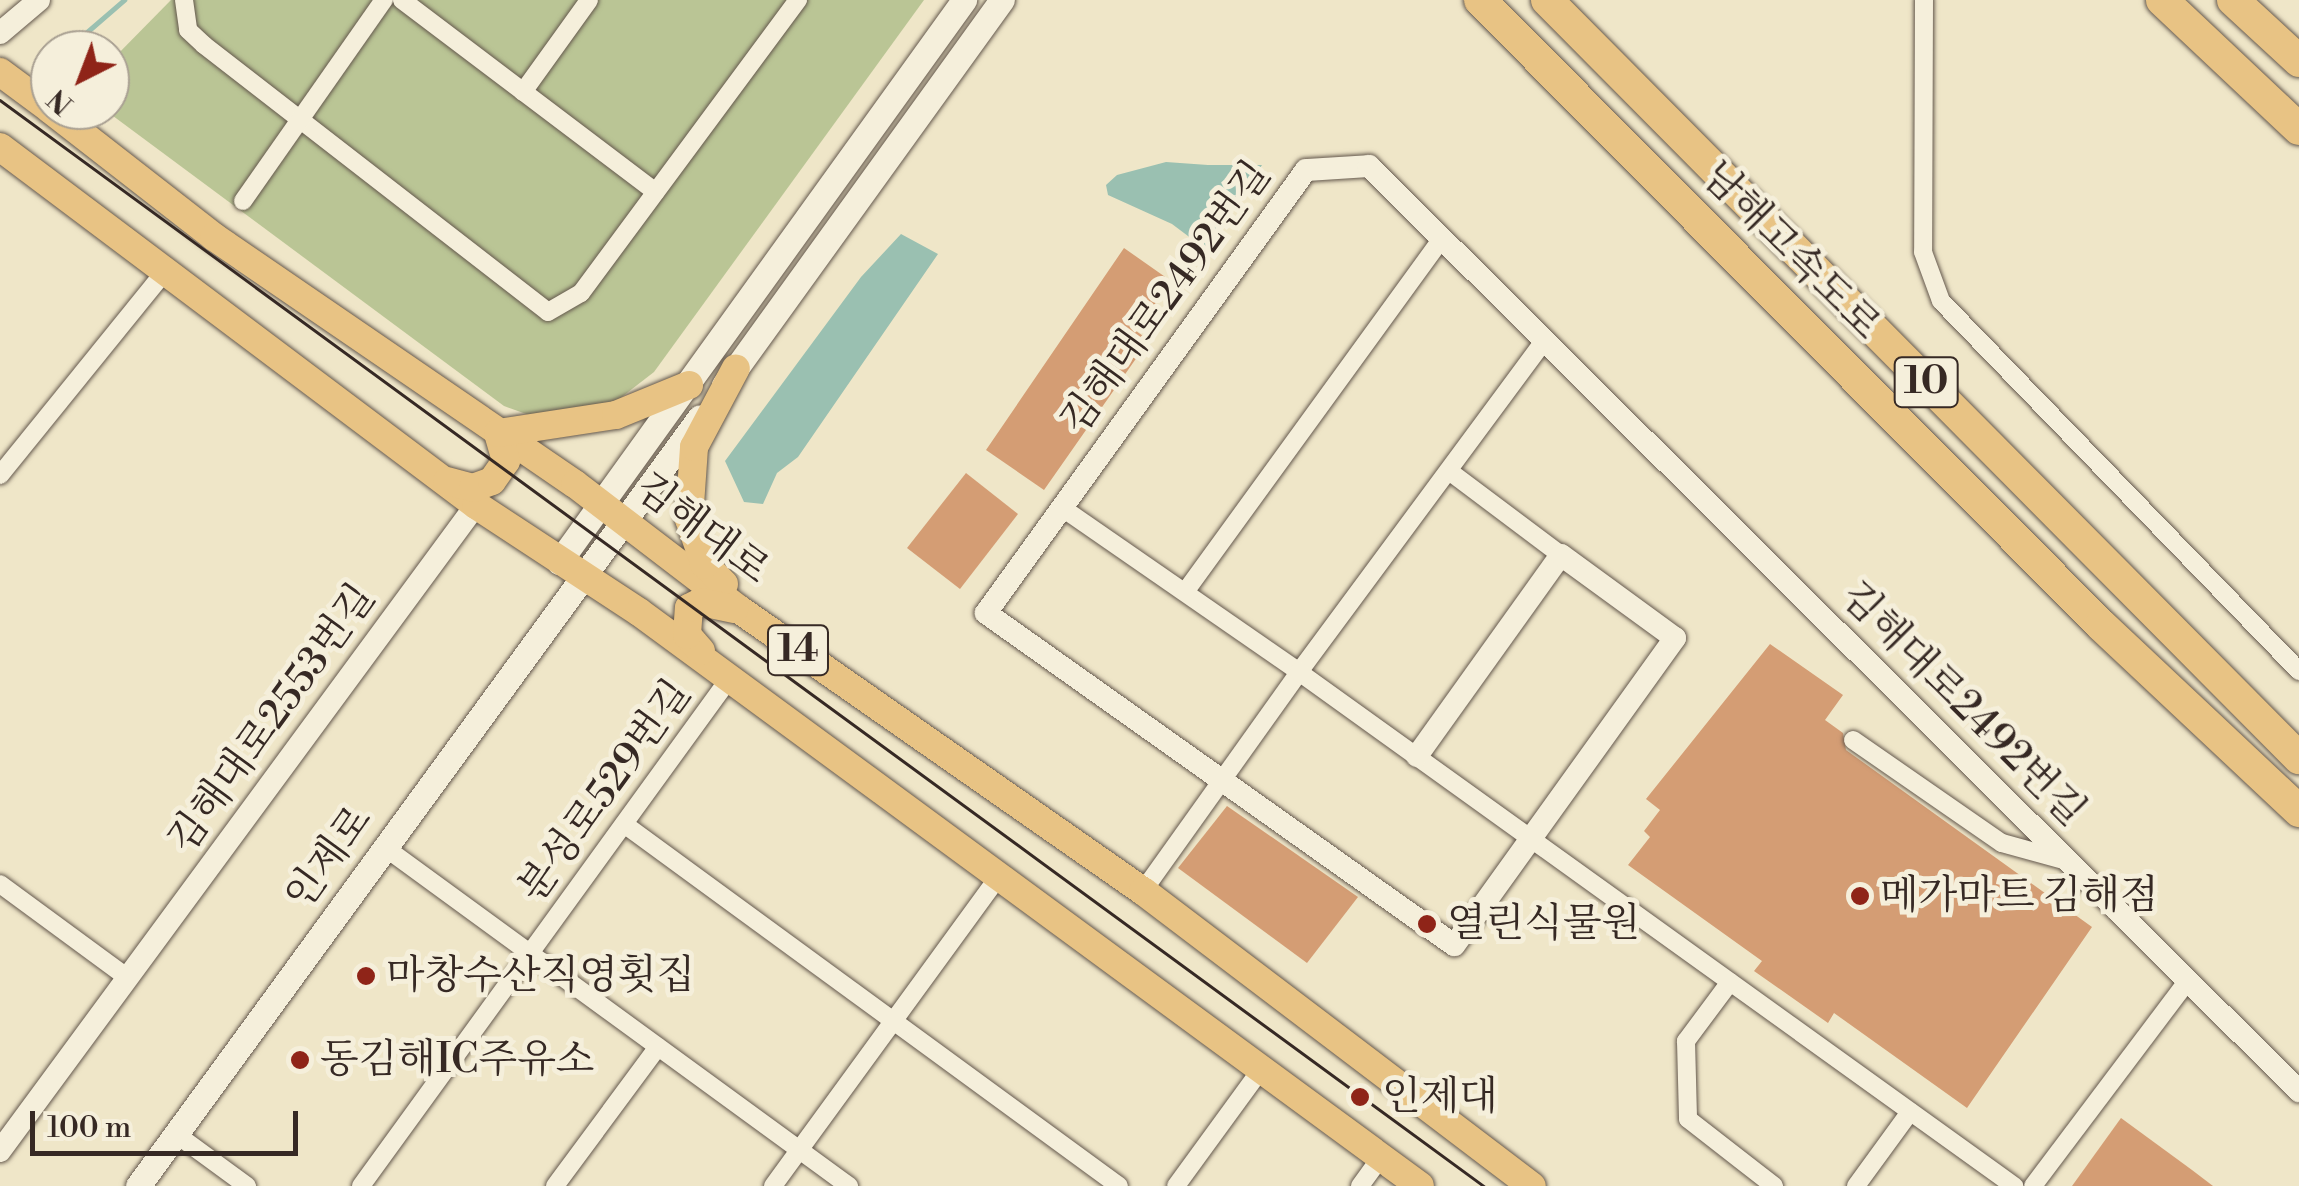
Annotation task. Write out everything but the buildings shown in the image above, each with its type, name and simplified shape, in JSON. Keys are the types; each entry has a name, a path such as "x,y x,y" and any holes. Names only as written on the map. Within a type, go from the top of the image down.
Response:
{"highway":[{"path":"2162,0 2299,130"},
{"path":"2232,0 2299,61"},
{"name":"남해고속도로","path":"1550,3 2299,758"},
{"name":"남해고속도로","path":"1491,11 2101,625 2299,812"},
{"path":"2101,625 2299,838"}],"main road":[{"path":"571,569 602,503 690,386 964,0"},
{"path":"571,569 626,520 1002,0"},
{"name":"14","path":"0,72 30,94"},
{"name":"김해대로","path":"77,130 214,237 602,503 740,610 1144,891 1532,1186"},
{"name":"14","path":"3,152 476,505 723,675 996,880 1420,1186"},
{"path":"736,368 694,447 689,519 705,566 775,634"},
{"path":"442,480 473,488 492,481 506,461 498,433 616,415 690,386"},
{"name":"인제로","path":"138,1186 383,846 571,569"},
{"path":"723,675 684,621 702,602 740,610"}],"street":[{"path":"0,33 38,0"},
{"path":"184,0 188,30 548,312 581,293 798,0"},
{"path":"243,201 384,0"},
{"path":"402,0 656,192"},
{"path":"523,92 589,0"},
{"path":"1924,0 1923,252 1941,301 2299,670"},
{"name":"김해대로2492번길","path":"1449,471 1676,638 1454,945 986,612 1306,170 1368,166 2299,1091"},
{"path":"1185,592 1441,238"},
{"path":"0,475 163,274"},
{"path":"1144,891 1544,341"},
{"name":"김해대로2553번길","path":"0,1151 476,505"},
{"path":"1061,507 1300,672 2014,1186"},
{"path":"1417,756 1561,554"},
{"name":"분성로529번길","path":"361,1186 624,824 723,675"},
{"path":"1853,740 2002,844 2068,861"},
{"path":"624,824 896,1018 1118,1186"},
{"path":"383,846 849,1186"},
{"path":"774,1186 996,880"},
{"path":"0,884 128,978"},
{"path":"2033,1186 2188,980"},
{"path":"1730,982 1686,1042 1688,1119 1774,1186"},
{"path":"556,1186 658,1047"},
{"path":"1176,1186 1259,1072"},
{"path":"1856,1186 1910,1112"},
{"path":"176,1134 247,1186"},
{"path":"1360,1186 1380,1158"}],"shaded area":[{"path":"171,0 924,0 654,372 601,413 532,416 504,406 130,129 130,42"},
{"path":"1166,162 1262,165 1204,248 1172,224 1108,195 1106,185 1117,175"},
{"path":"901,234 938,254 798,457 777,473 763,504 744,502 725,461 861,277"}],"waterway":[{"path":"89,30 124,0"}],"tram line":[{"path":"0,100 1484,1186"}],"place":[{"name":"메가마트 김해점","path":"1860,896"},
{"name":"열린식물원","path":"1427,924"},
{"name":"마창수산직영횟집","path":"366,976"},
{"name":"동김해IC주유소","path":"300,1060"},
{"name":"인제대","path":"1360,1097"}]}
